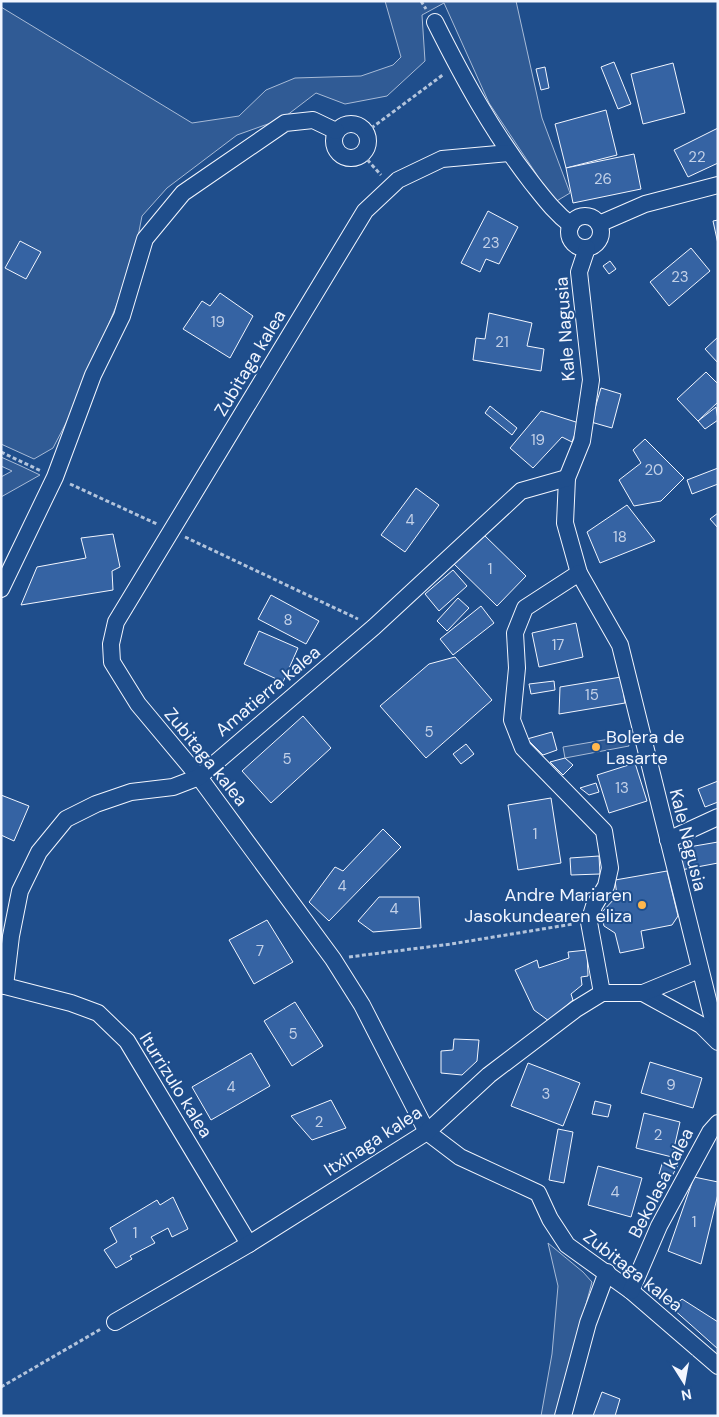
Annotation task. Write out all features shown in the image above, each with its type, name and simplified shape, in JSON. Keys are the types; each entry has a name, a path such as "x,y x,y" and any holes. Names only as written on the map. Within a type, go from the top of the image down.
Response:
{"street":[{"path":"435,22 456,65 509,153 559,216 571,225"},
{"path":"1,589 55,477 92,375 122,316 145,239 183,193 285,123 313,120 336,131"},
{"path":"347,125 360,126 366,132 368,145 363,155 350,158 341,156 334,145 336,131 347,125"},
{"name":"Zubitaga kalea","path":"509,153 442,159 398,180 365,212 116,622 111,644 112,662 138,704 199,776 333,959 362,1005 427,1132 460,1157 538,1192 550,1219 567,1245 631,1291 718,1366"},
{"path":"599,224 645,204 718,185"},
{"path":"585,216 590,217 599,224 600,239 597,243 586,248 576,245 572,241 570,236 571,225 574,220 585,216"},
{"name":"Kale Nagusia","path":"586,248 579,272 591,380 582,441 567,478 565,523 579,573 620,645 718,1041"},
{"name":"Amatierra kalea","path":"3,986 20,891 39,852 66,819 96,804 131,792 173,787 199,776 374,627 521,491 567,478"},
{"path":"579,573 525,608 515,634 517,668 512,720 523,748 604,832 610,868 606,886 594,906 589,922 602,993 643,993 699,970"},
{"path":"668,840 718,817"},
{"name":"Iturrizulo kalea","path":"3,986 98,1013 127,1041 249,1244"},
{"name":"Itxinaga kalea","path":"115,1322 249,1244 427,1132 489,1075 576,1009 602,993"},
{"path":"643,993 701,1026 718,1041"},
{"name":"Bekolasa kalea","path":"631,1291 659,1226 710,1132 718,1123"},
{"path":"564,1416 588,1323 607,1272"}],"path":[{"path":"366,132 456,65"},
{"path":"363,155 391,186"},
{"path":"1,452 173,531 374,627"},
{"path":"333,959 451,944 547,927 589,922"},
{"path":"1,1387 115,1322"}],"shaded area":[{"path":"385,1 516,1 542,118 570,193 555,202 489,103 444,3 422,15 425,61 387,96 345,104 316,93 282,119 237,135 167,188 142,216 132,267 77,402 53,448 34,459 1,444 1,7 192,123 239,116 266,90 295,78 361,76 393,65 401,57"},
{"path":"1,457 40,475 1,497 1,477 12,471 1,466"},
{"name":"Bolera de Lasarte","path":"627,736 629,746 565,758 563,747"},
{"path":"548,1243 583,1272 592,1282 556,1416 541,1416 552,1354 558,1286"}],"building":[{"path":"614,62 631,104 618,109 601,67"},
{"path":"673,63 685,113 643,124 631,74"},
{"path":"545,67 549,88 541,90 536,69"},
{"path":"606,110 617,155 566,168 555,124"},
{"path":"718,128 718,163 688,177 674,150"},
{"path":"634,154 641,189 573,203 566,168"},
{"path":"488,211 518,227 499,264 486,259 480,272 461,263"},
{"path":"718,220 718,244 713,221"},
{"path":"20,241 41,252 26,279 5,268"},
{"path":"691,248 710,271 669,306 650,282"},
{"path":"610,261 616,269 609,274 603,266"},
{"path":"220,293 253,316 230,358 183,329 202,301 210,306"},
{"path":"489,313 532,323 527,346 544,349 541,371 473,360 476,338 485,339"},
{"path":"718,337 718,363 705,349"},
{"path":"706,372 718,384 718,402 698,421 677,399"},
{"path":"601,388 621,394 612,428 591,422"},
{"path":"490,406 517,428 512,435 485,413"},
{"path":"716,407 718,420 705,429 698,421"},
{"path":"541,411 579,423 572,442 562,437 533,468 510,448"},
{"path":"645,439 684,478 661,501 634,506 619,480 641,463 633,450"},
{"path":"718,468 718,484 692,494 687,480"},
{"path":"416,488 439,505 405,552 381,535"},
{"path":"627,505 655,541 600,563 587,532"},
{"path":"718,513 718,528 710,519"},
{"path":"482,533 526,576 497,606 453,563"},
{"path":"113,534 120,567 112,571 113,590 21,605 37,567 86,558 81,538"},
{"path":"453,570 467,586 439,611 425,594"},
{"path":"271,595 319,621 306,644 258,619"},
{"path":"458,598 469,608 447,631 437,621"},
{"path":"481,606 494,623 453,655 440,639"},
{"path":"576,623 583,657 539,667 532,633"},
{"path":"259,631 298,648 283,682 244,664"},
{"path":"455,657 492,700 426,758 380,706 429,664"},
{"path":"621,677 625,703 559,714 560,687"},
{"path":"554,681 555,690 531,694 529,684"},
{"path":"303,716 331,748 271,803 242,771"},
{"path":"552,732 557,750 543,755 527,739"},
{"path":"466,744 474,754 461,764 453,754"},
{"path":"565,758 573,765 563,775 550,762"},
{"path":"635,763 647,801 609,813 597,775"},
{"path":"718,781 718,802 705,807 698,789"},
{"path":"596,783 599,792 589,795 580,788"},
{"path":"1,795 29,806 14,841 1,835"},
{"path":"551,798 561,863 518,870 508,805"},
{"path":"383,829 401,847 329,921 309,902 335,867 343,871"},
{"path":"718,842 718,863 681,870 677,849"},
{"path":"599,856 600,874 571,875 570,858"},
{"name":"Andre Mariaren Jasokundearen eliza","path":"667,871 678,916 672,925 641,931 644,948 620,953 615,933 604,926 601,913 617,896 615,880"},
{"path":"379,897 419,897 421,928 373,932 358,921"},
{"path":"267,920 293,962 254,984 229,940"},
{"path":"587,950 588,976 581,977 582,985 571,994 573,1000 549,1021 534,1010 515,970 537,960 539,968 569,958 568,952"},
{"path":"295,1002 323,1046 292,1066 264,1021"},
{"path":"454,1039 479,1040 477,1061 462,1075 441,1073 441,1051 453,1050"},
{"path":"251,1053 270,1086 211,1120 192,1087"},
{"path":"650,1062 702,1078 693,1108 641,1093"},
{"path":"528,1063 580,1083 563,1126 511,1106"},
{"path":"331,1100 346,1128 312,1140 291,1116"},
{"path":"595,1101 611,1105 608,1117 592,1114"},
{"path":"644,1113 680,1122 672,1157 636,1148"},
{"path":"558,1129 573,1132 564,1183 549,1180"},
{"path":"663,1161 678,1165 672,1176 659,1174"},
{"path":"598,1166 642,1178 631,1217 588,1205"},
{"path":"694,1177 718,1182 718,1194 701,1264 668,1251"},
{"path":"173,1197 188,1229 172,1237 168,1228 151,1237 155,1243 130,1256 132,1259 116,1268 104,1250 117,1242 110,1228 157,1200 160,1205"},
{"path":"682,1299 718,1322 718,1349 672,1308"},
{"path":"602,1392 620,1399 615,1416 593,1416"}],"place":[{"name":"Bolera de Lasarte","path":"596,747"},
{"name":"Andre Mariaren Jasokundearen eliza","path":"642,905"}]}
